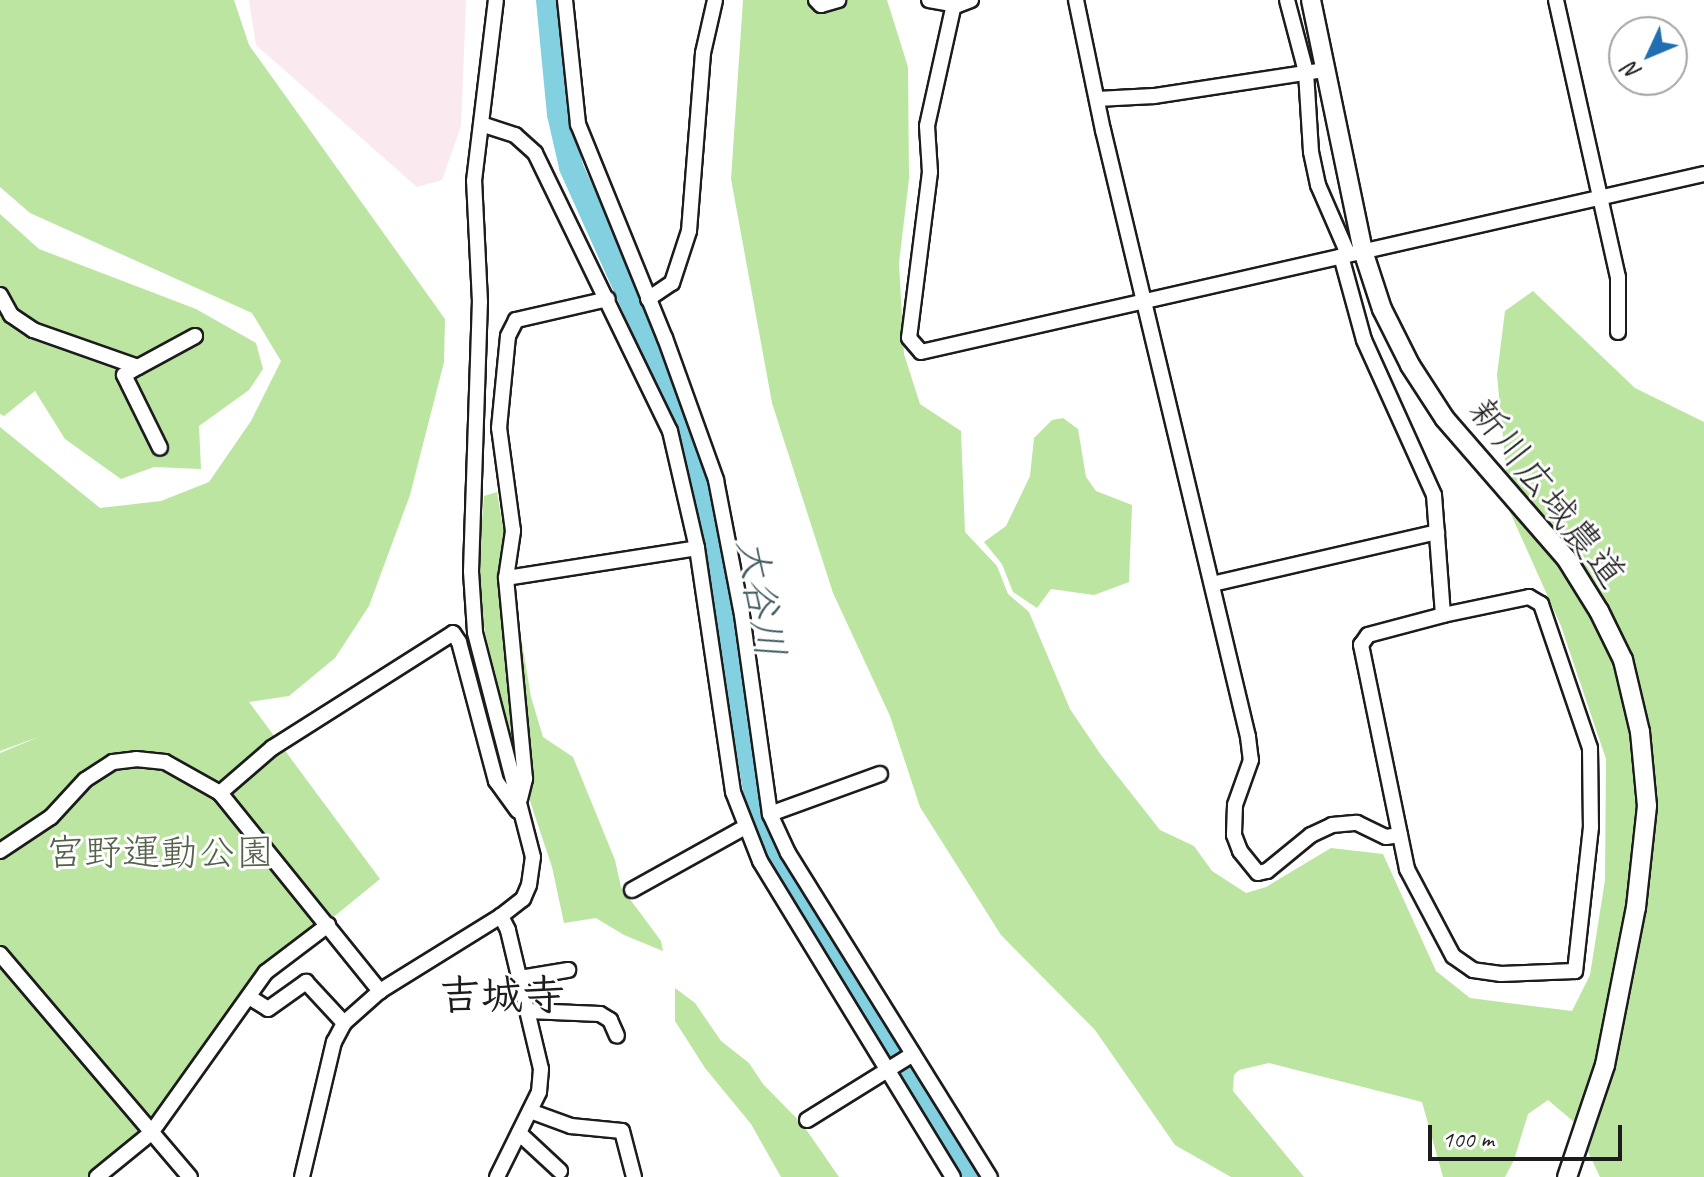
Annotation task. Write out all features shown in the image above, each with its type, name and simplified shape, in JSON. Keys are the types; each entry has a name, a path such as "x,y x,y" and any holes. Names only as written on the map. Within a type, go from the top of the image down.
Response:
{"street":[{"path":"302,1177 334,1042 344,1023 380,991 501,916 523,899 529,885 533,857 475,632 472,586 480,302 474,181 496,0"},
{"path":"565,0 578,124 716,480 742,615 770,814 788,853 990,1177"},
{"path":"648,299 672,283 689,231 703,53 715,0"},
{"path":"816,0 821,5 838,0"},
{"path":"929,0 954,4 971,0"},
{"path":"1076,0 1251,760 1235,805 1234,835 1251,869 1258,873 1267,871 1311,835 1346,822 1357,823 1386,837 1400,835"},
{"path":"1287,0 1314,71 1311,152 1318,185 1351,254 1364,340 1434,495 1443,615"},
{"name":"新川広域農道","path":"1311,0 1314,71 1351,254 1410,365 1445,419 1566,558 1599,611 1623,660 1640,732 1647,806 1636,907 1605,1065 1567,1177"},
{"path":"1556,0 1618,277 1618,332"},
{"path":"954,4 927,126 930,172 909,338 915,349 921,352 1704,174"},
{"path":"1097,99 1154,96 1314,71"},
{"path":"481,124 515,135 535,153 670,431 697,548 733,792 745,827 790,914 953,1177"},
{"path":"0,295 11,315 33,330 138,367"},
{"path":"521,811 525,779 506,578 513,531 499,428 508,336 516,320 608,299"},
{"path":"160,448 124,375 195,336"},
{"path":"1212,584 1437,532"},
{"path":"506,578 697,548"},
{"path":"1529,597 1541,604 1590,748 1591,827 1575,971 1501,974 1473,970 1453,956 1417,893 1400,835 1361,645 1368,635 1529,597"},
{"path":"220,793 272,748 453,633 459,642 496,781 521,811"},
{"path":"0,851 51,817 85,780 113,762 136,759 165,762 220,793 380,991"},
{"path":"770,814 880,774"},
{"path":"632,890 745,827"},
{"path":"497,1177 539,1092 541,1069 520,978 501,916"},
{"path":"97,1177 151,1133 266,972 328,925"},
{"path":"0,954 190,1177"},
{"path":"520,978 568,970"},
{"path":"249,997 268,1009 306,982 344,1023"},
{"path":"528,1011 600,1014 610,1020 617,1036"},
{"path":"807,1120 913,1054"},
{"path":"530,1111 571,1126 622,1131 634,1177"},
{"path":"519,1133 560,1171"}],"shaded area":[{"path":"249,0 466,0 461,126 442,180 417,187 256,45"}],"green space":[{"name":"宮野運動公園","path":"0,0 234,0 249,45 445,319 444,362 410,495 369,606 335,658 289,696 249,702 380,879 266,972 151,1133 97,1177 0,1177 0,753 41,736 0,751 0,427 100,508 161,501 209,482 251,421 281,361 252,313 30,213 0,187"},
{"path":"743,0 887,0 908,67 909,179 899,263 904,354 920,404 961,431 965,532 997,566 1008,594 1029,612 1070,709 1101,755 1160,830 1194,846 1212,871 1246,893 1266,887 1331,848 1383,854 1436,971 1470,998 1572,1011 1590,975 1605,880 1606,759 1561,626 1510,512 1497,375 1505,311 1533,291 1635,388 1704,422 1704,1177 1600,1177 1574,1122 1548,1100 1528,1114 1514,1160 1505,1177 1443,1177 1422,1102 1269,1063 1239,1070 1234,1075 1233,1091 1304,1177 1231,1177 1175,1145 1095,1030 1001,935 920,807 890,716 833,593 772,403 731,179"},
{"path":"0,214 39,249 196,309 256,343 263,369 249,390 199,426 201,469 154,467 121,479 65,439 35,391 4,416 0,414"},
{"path":"1063,418 1078,429 1086,477 1096,491 1132,505 1129,582 1094,595 1051,589 1037,608 1013,592 1002,564 984,542 1006,526 1030,476 1034,438 1052,420"},
{"path":"497,492 531,697 543,737 573,757 615,860 621,887 661,941 663,951 624,935 596,918 564,923 552,867 511,744 485,633 477,581 484,496"},
{"path":"675,988 695,1003 721,1041 749,1063 763,1084 803,1125 839,1177 781,1177 751,1124 705,1068 675,1021"}],"waterway":[{"name":"大谷川","path":"548,0 559,114 571,167 676,401 703,483 759,813 787,868 973,1177"}],"district":[{"name":"吉城寺","path":"502,996"}]}
